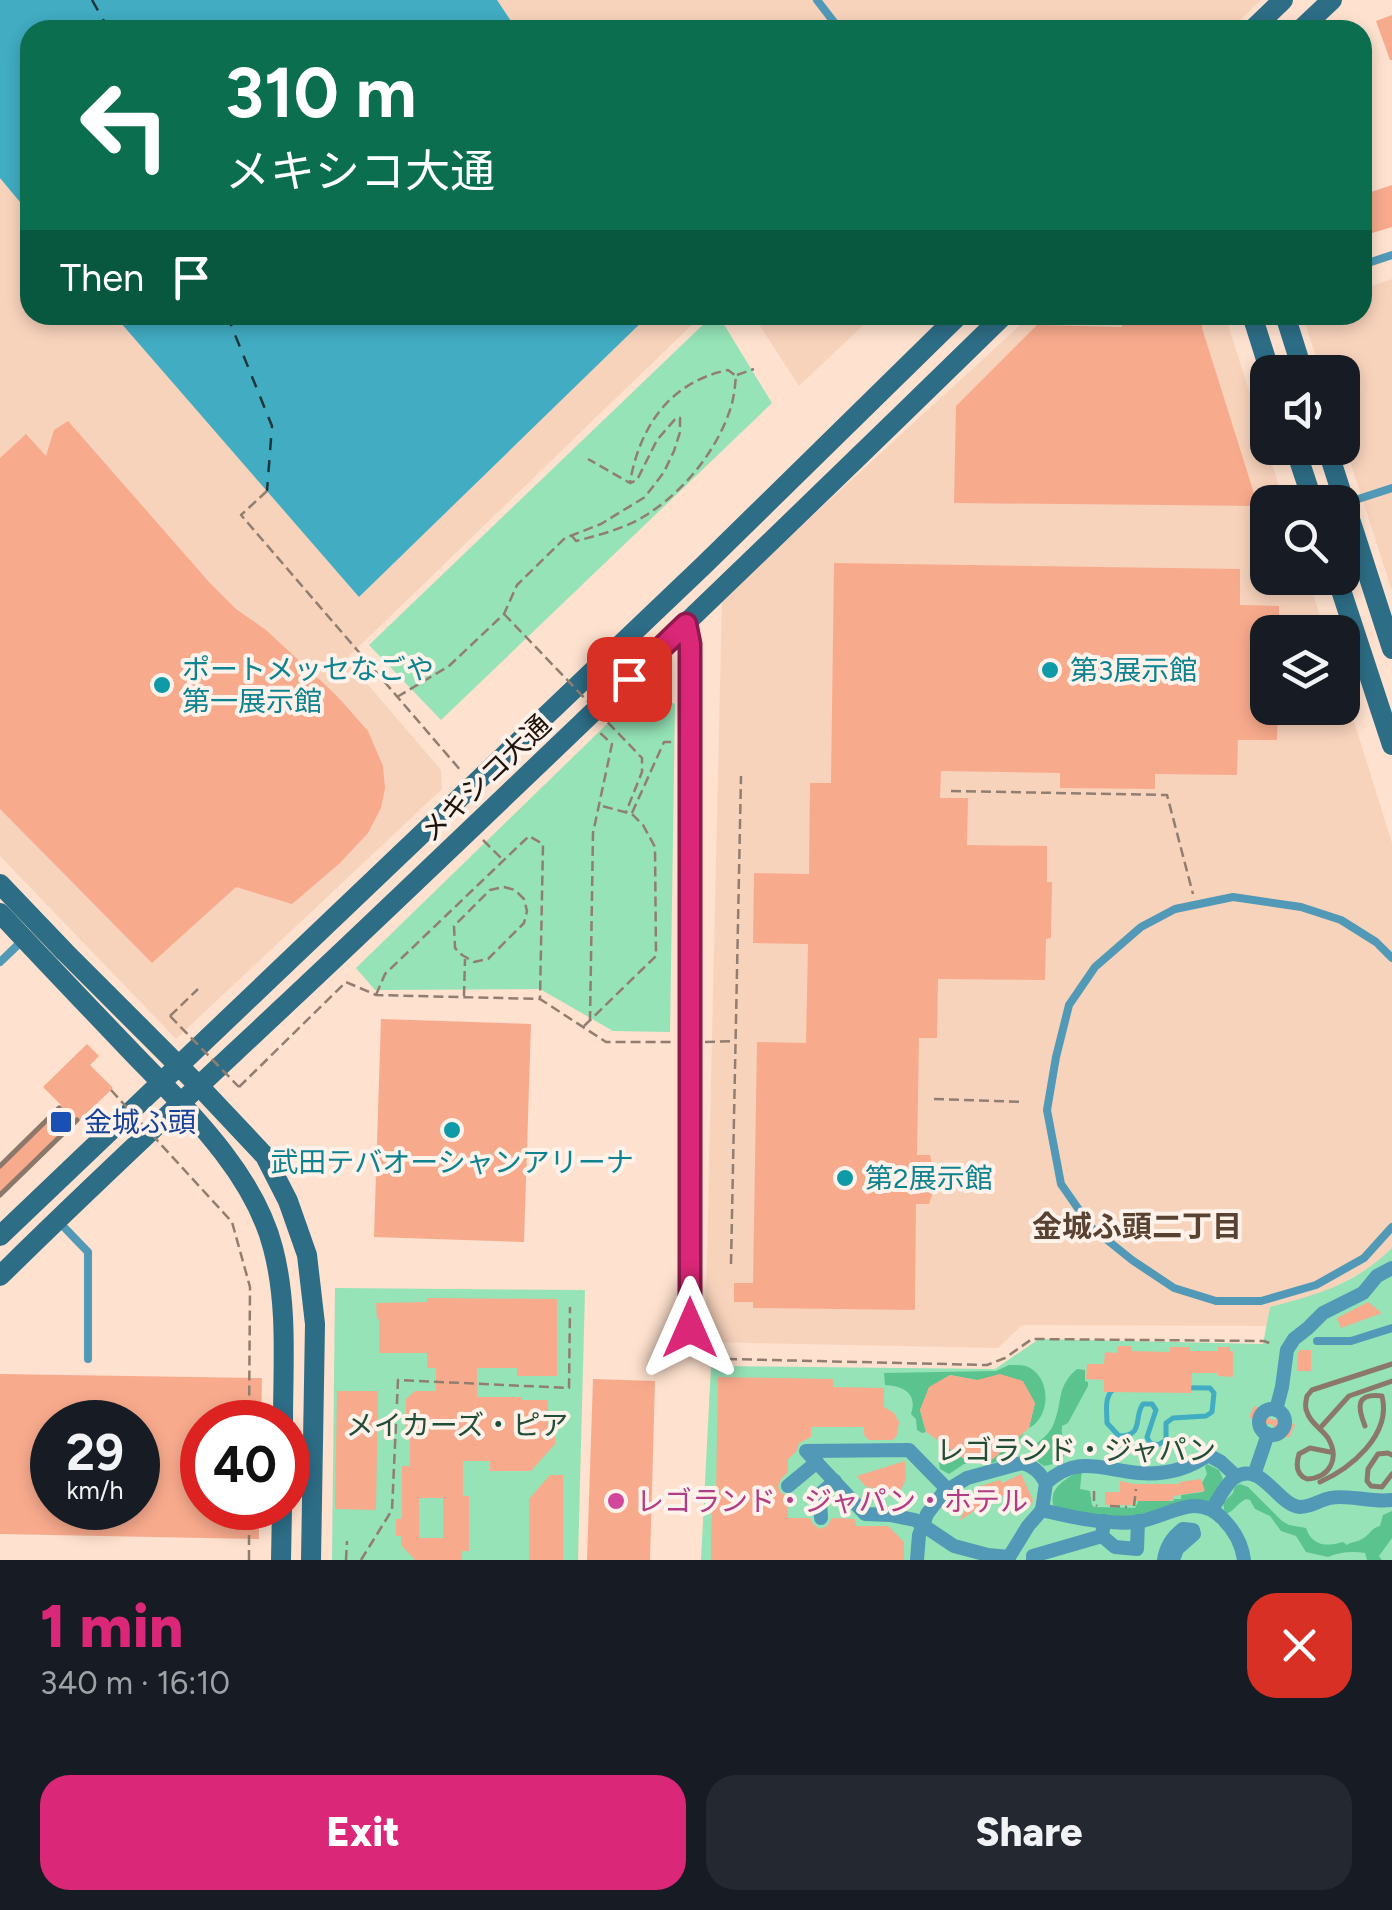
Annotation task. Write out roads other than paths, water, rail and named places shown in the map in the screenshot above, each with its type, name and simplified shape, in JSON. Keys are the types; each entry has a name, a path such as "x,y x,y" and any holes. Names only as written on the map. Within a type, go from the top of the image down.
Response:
{"street":[{"path":"1262,20 1283,0"},
{"path":"1311,20 1332,0"},
{"name":"メキシコ大通","path":"0,1236 704,565 949,325"},
{"name":"メキシコ大通","path":"0,1276 686,624 994,325"},
{"path":"1255,325 1265,355"},
{"path":"1288,325 1298,355"},
{"path":"1360,550 1392,649"},
{"path":"1343,595 1390,733"},
{"path":"686,624 690,644 690,1328"},
{"path":"0,884 265,1156 288,1201 306,1256 315,1324 311,1560"},
{"path":"10,929 180,1103 252,1193 272,1245 284,1314 283,1400"},
{"path":"1254,1476 1268,1434 1259,1424 1260,1416 1266,1410 1276,1410 1287,1350 1294,1339 1323,1313 1363,1293 1377,1276 1392,1268"},
{"path":"917,1560 922,1524 947,1489 967,1478 1022,1464 1039,1472 1046,1483 1042,1510 1009,1558 954,1546 922,1524 914,1520 865,1514 806,1451 908,1450 947,1489"},
{"path":"1046,1483 1072,1467 1173,1472 1208,1455 1236,1476"},
{"path":"788,1486 817,1462"},
{"path":"1212,1509 1230,1481 1243,1474 1270,1484 1288,1503 1297,1506 1334,1497 1392,1500"},
{"path":"821,1518 820,1494 835,1481"},
{"path":"1033,1560 1033,1556 1060,1554 1103,1528 1201,1505 1227,1522 1237,1536 1244,1560"},
{"path":"1042,1510 1103,1528 1114,1548 1138,1548 1138,1521"},
{"path":"1164,1560 1176,1536 1183,1529 1193,1530 1194,1534 1177,1549 1173,1560"},
{"path":"281,1560 282,1530"}],"lane":[{"path":"817,0 832,20"},
{"path":"1360,499 1392,488"},
{"path":"1392,958 1376,942 1341,920 1301,907 1233,897 1175,909 1141,927 1095,967 1070,1005 1047,1110 1061,1184 1090,1226 1174,1288 1216,1301 1261,1301 1316,1286 1364,1258 1392,1226"},
{"path":"0,962 10,929"},
{"path":"57,1220 88,1252 88,1360"},
{"path":"1317,1341 1351,1341 1392,1328"}],"water":[{"path":"0,0 497,0 510,20 20,20 20,202 0,178"},
{"path":"123,325 639,325 359,597"}],"waterway":[{"path":"1117,1387 1210,1388 1214,1393 1212,1412 1206,1416 1173,1418 1166,1423 1166,1440 1158,1445 1150,1443 1147,1437 1156,1410 1152,1404 1143,1404 1135,1429 1119,1436 1107,1423 1106,1408 1117,1387"}],"railway":[{"path":"0,1166 59,1108"},
{"path":"0,1195 77,1120"},
{"path":"1330,1452 1310,1448 1299,1454 1297,1465 1301,1475 1307,1479 1322,1475 1333,1459 1328,1438 1309,1416 1307,1396 1312,1390 1392,1364"},
{"path":"1321,1427 1349,1396 1392,1381"},
{"path":"1320,1482 1366,1449 1381,1424 1382,1396 1367,1397 1361,1402 1365,1426"},
{"path":"1392,1455 1378,1454 1368,1469 1367,1481 1371,1486 1382,1487 1392,1474"}],"place":[{"name":"第3展示館","path":"1050,670"},
{"name":"ポートメッセなごや 第一展示館","path":"162,685"},
{"name":"金城ふ頭","path":"61,1122"},
{"name":"武田テバオーシャンアリーナ","path":"452,1130"},
{"name":"第2展示館","path":"845,1178"},
{"name":"レゴランド・ジャパン・ホテル","path":"616,1501"}],"district":[{"name":"金城ふ頭二丁目","path":"1137,1226"}],"park label":[{"name":"メイカーズ・ピア","path":"457,1425"},
{"name":"レゴランド・ジャパン","path":"1076,1450"}]}
